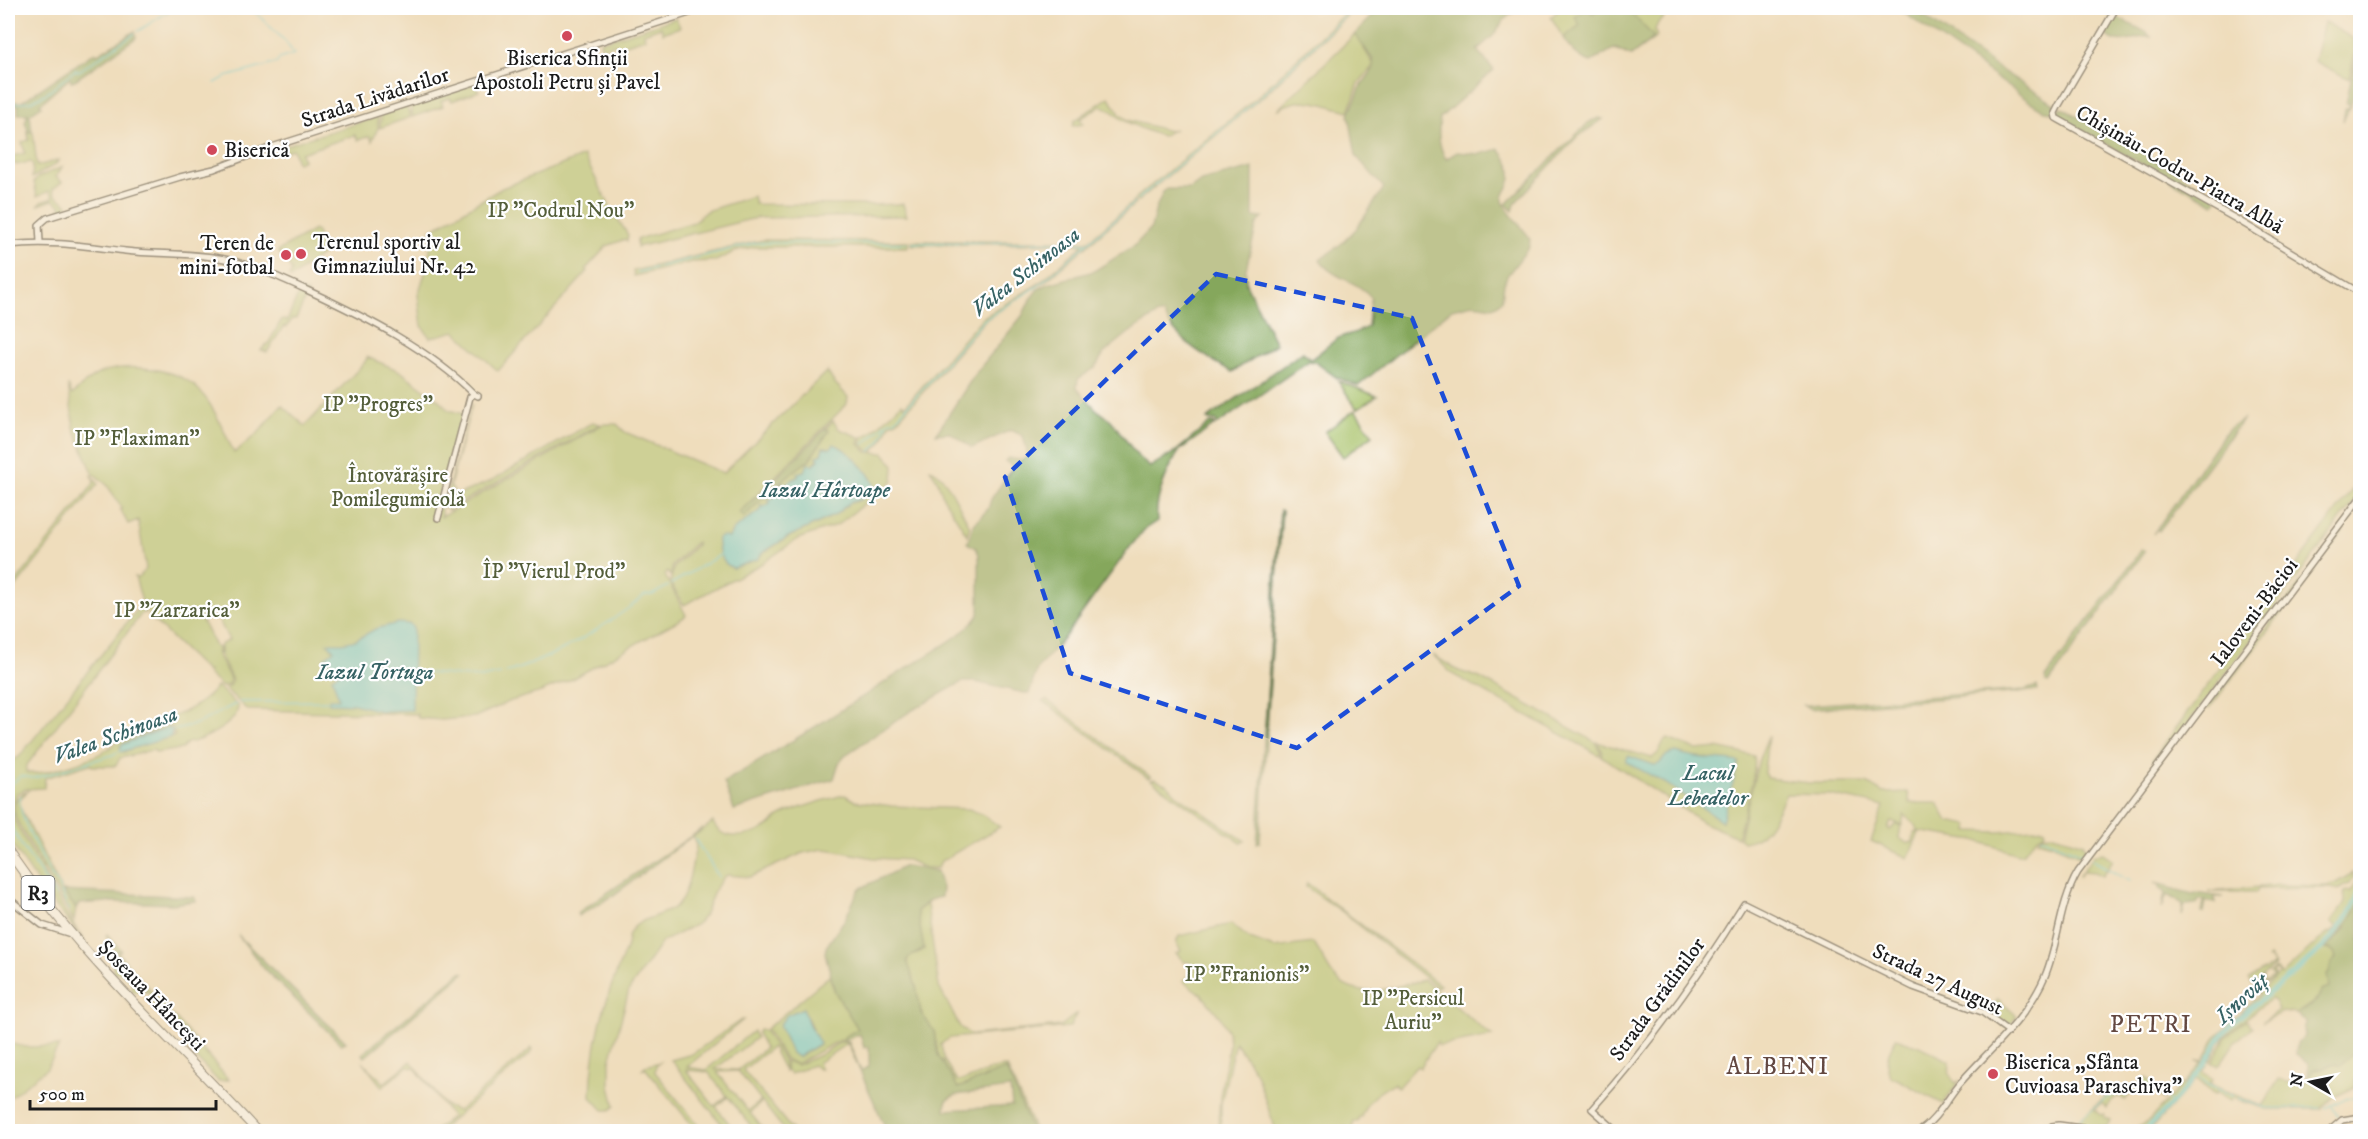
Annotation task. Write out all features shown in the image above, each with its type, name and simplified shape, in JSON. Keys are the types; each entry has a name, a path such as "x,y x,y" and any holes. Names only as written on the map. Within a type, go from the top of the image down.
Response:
{"highway":[{"name":"Șoseaua Hâncești","path":"8,850 41,897 71,934 258,1131"}],"street":[{"name":"Strada Livădarilor","path":"40,242 39,225 47,218 180,177 214,169 272,147 705,8"},
{"name":"Chișinău-Codru-Piatra Albă","path":"2116,8 2055,113 2056,118 2170,181 2361,293"},
{"path":"8,245 40,242 219,258 256,268 344,307 400,339 462,382 478,396 478,400 471,401 438,518"},
{"name":"Ialoveni-Băcioi","path":"1919,1131 1935,1118 1962,1081 2024,1013 2045,978 2070,888 2089,857 2361,498"},
{"name":"Șoseaua Hâncești","path":"8,898 42,925 71,934"},
{"name":"Strada 27 August","path":"1744,903 1922,991 1982,1012 2008,1031"},
{"name":"Strada Grădinilor","path":"1618,1131 1592,1109 1631,1065 1688,990 1744,903"},
{"path":"2328,1131 2342,1120 2361,1117"},
{"path":"2045,1131 2052,1126 2059,1125 2110,1131"}],"highlighted area":[{"path":"1216,274 1412,318 1519,586 1297,748 1070,673 1005,477"}],"green space":[{"path":"1350,8 1355,8 1260,99 1257,97"},
{"path":"1380,8 1519,8 1505,19 1493,36 1477,50 1494,70 1440,118 1439,134 1441,149 1446,159 1457,152 1480,154 1499,149 1508,162 1511,172 1510,182 1503,197 1504,203 1527,234 1530,240 1529,247 1507,276 1502,300 1497,305 1493,307 1473,304 1452,309 1358,386 1336,377 1315,362 1309,361 1218,424 1216,421 1207,419 1303,352 1311,359 1335,340 1368,326 1371,297 1359,287 1331,271 1320,260 1356,229 1384,188 1356,156 1349,115 1361,86 1374,68 1373,60 1355,34"},
{"path":"1561,8 1674,8 1658,23 1655,30 1657,37 1631,56 1613,49 1591,62 1572,50 1551,17"},
{"path":"1587,8 1593,14 1597,8 1626,8 1654,37 1631,56 1615,48 1591,62 1587,61 1575,53 1563,38 1580,25 1575,17"},
{"path":"1897,8 1912,8 2056,105 2052,112 2045,111 2029,101"},
{"path":"2114,14 2151,37 2122,42 2110,38 2104,33"},
{"path":"676,18 680,27 663,33 661,27 644,33 645,38 617,47 616,44 602,48 600,42"},
{"path":"2324,22 2354,39 2355,52 2349,79 2314,61"},
{"path":"135,31 136,38 75,80 71,81 70,78 40,104 42,106 30,114 32,132 29,132 25,122 28,114 18,114 18,105 8,106 8,102 21,102 95,52 97,54 101,52"},
{"path":"1355,34 1374,65 1359,83 1349,111 1305,101 1296,102 1277,110"},
{"path":"2360,38 2357,81 2352,101 2343,121 2345,109 2348,109 2349,104 2346,103"},
{"path":"474,84 479,91 452,101 450,98 441,101 443,106 413,117 410,104"},
{"path":"1109,97 1120,114 1128,120 1169,131 1175,129 1162,136 1125,121 1108,108 1101,106 1080,119 1083,124 1073,126 1074,121"},
{"path":"1255,99 1258,100 1137,202 1135,199"},
{"path":"406,106 411,117 380,128 381,115"},
{"path":"2059,106 2209,191 2217,197 2216,202 2214,204 2057,117 2057,110 2061,109"},
{"path":"378,117 378,128 372,141 370,136 358,140 355,135 301,153 303,160 297,163 293,149 280,153 279,147"},
{"path":"1603,119 1575,139 1516,202 1513,211 1506,204 1566,144 1591,121"},
{"path":"27,130 33,132 37,166 59,160 32,178 33,165 31,162 16,165 8,163 8,154 9,157 25,153 22,142 29,140"},
{"name":"IP \"Codrul Nou\"","path":"584,156 628,235 627,241 626,239 607,246 586,269 588,271 498,371 455,331 430,338 422,326 418,295 429,260 431,230 502,188"},
{"path":"62,167 56,177 62,182 53,189 54,194 68,205 65,211 56,214 55,211 62,207 53,200 39,205 53,198 49,191 37,197 34,182 38,177"},
{"path":"1253,168 1253,217 1263,218 1257,224 1246,269 1246,284 1276,344 1232,372 1193,348 1176,333 1163,314 1158,314 1130,332 1104,353 1095,368 1078,379 1077,388 1096,409 1111,420 1139,458 1150,467 1175,452 1210,423 1216,424 1180,450 1163,484 1158,503 1157,521 1145,529 1130,547 1067,634 1037,669 1029,694 975,682 962,682 911,711 847,754 839,763 834,779 734,810 724,782 948,642 967,628 979,614 979,555 976,548 967,543 974,524 988,509 991,499 1013,467 1005,461 1008,458 1021,460 1028,456 1023,436 1011,430 972,448 951,433 936,434 975,374 1022,316 1038,289 1094,271 1134,246 1151,228 1156,208 1163,192 1167,189 1190,189 1201,181"},
{"path":"753,196 755,204 903,204 907,216 756,218 637,247 637,239 694,222 706,211"},
{"path":"1134,201 1135,204 1047,280 985,320 897,421 890,424 881,443 873,451 869,451 861,444 862,437 871,433 902,403 905,406 982,318 1038,284 1083,245 1075,244 1078,241 1087,242"},
{"name":"Terenul sportiv al Gimnaziului Nr. 42","path":"314,230 317,232 324,253 291,278 289,277 292,271 278,251"},
{"path":"763,240 909,241 908,247 755,247 738,250 716,261 692,262 634,276 633,271"},
{"path":"912,241 1075,241 1072,243 912,245"},
{"path":"300,290 308,293 296,319 292,319 287,327 284,326 267,352 261,350 269,342 282,319 287,321"},
{"path":"367,357 400,371 443,403 448,410 464,414 441,489 441,517 603,424 617,424 625,432 723,473 827,371 848,397 847,404 740,512 809,460 829,431 826,428 833,421 839,429 860,437 859,444 867,452 884,453 894,465 893,481 837,525 798,539 761,564 684,605 670,583 674,567 697,544 696,542 672,566 671,577 668,572 665,575 686,615 683,618 570,680 511,701 475,717 442,720 418,718 417,714 247,710 225,688 230,686 232,680 221,657 220,645 229,640 214,611 200,617 216,648 219,647 219,655 216,652 230,679 229,684 222,687 208,674 209,671 207,672 150,617 142,602 135,577 138,578 146,569 138,520 128,524 120,509 122,508 107,485 93,473 74,428 68,385 72,395 96,375 124,368 152,369 178,376 189,382 204,396 219,419 234,453 259,432 282,405 305,426 365,362","holes":["834,445 840,447 865,470 875,490 871,490 858,501 849,503 835,515 788,537 762,553 758,559 733,568 725,563 719,546 720,537 729,538 733,530 762,509 762,506 764,508 777,493 782,482 785,484 808,469 818,459 823,447 831,448"]},
{"path":"1338,381 1377,396 1357,409"},
{"path":"472,404 450,486 457,495 491,481 593,422 600,424 448,510 443,506"},
{"path":"1355,410 1373,435 1343,457 1325,432"},
{"path":"2243,419 2159,531 2157,529 2153,534 2217,443 2228,429"},
{"path":"826,428 829,431 809,460 781,481 744,517 739,512"},
{"path":"930,469 942,477 953,493 970,526 967,535 943,497 937,479"},
{"path":"91,474 98,484 8,597 8,592 92,486 94,482"},
{"path":"2360,479 2360,494 2259,629 2253,624"},
{"path":"1280,510 1282,511 1271,664 1269,664"},
{"path":"2341,529 2343,531 2209,709 2206,707"},
{"path":"2142,549 2145,551 2049,683 2046,682 2045,678"},
{"path":"141,605 145,613 142,613 27,765 26,772 54,770 100,753 124,735 186,711 208,696 217,686 238,706 233,719 226,725 210,735 187,743 182,749 156,753 154,750 120,758 116,766 92,766 90,764 45,778 44,788 26,789 17,793 12,806 14,820 84,941 42,889 8,839 8,763 19,757","holes":["172,727 175,736 124,752 120,748 121,744 148,733"]},
{"path":"2251,626 2257,632 2158,763 2153,759"},
{"path":"1433,655 1459,671 1480,678 1594,741 1601,752 1599,755 1452,674"},
{"path":"1269,666 1271,666 1260,842 1257,843"},
{"path":"2037,686 2038,690 2024,692 1810,709 1804,705 2025,690"},
{"path":"1047,700 1151,777 1148,778 1043,701"},
{"path":"1768,736 1764,773 1767,778 1810,783 1867,783 1883,793 1908,792 1910,803 1938,803 1948,821 1969,825 1969,831 1999,832 2044,828 2045,832 2037,837 2022,854 2018,854 1974,840 1917,831 1915,825 1904,815 1902,825 1891,821 1888,829 1890,830 1896,824 1901,826 1899,838 1907,843 1913,842 1914,832 1919,833 1908,858 1871,841 1884,806 1829,795 1786,794 1765,831 1743,842 1739,838 1759,759"},
{"path":"1668,739 1697,750 1717,748 1754,756 1752,783 1737,837 1704,823 1601,756 1603,752 1597,742 1652,758 1658,753 1664,741","holes":["1676,752 1703,760 1722,821 1678,791"]},
{"path":"1155,779 1168,785 1176,794 1245,841 1241,843 1151,780"},
{"path":"28,791 20,799 20,807 62,891 76,908 74,921 17,821 14,812 15,803 19,796"},
{"path":"845,795 855,801 892,806 969,809 983,815 1000,827 941,861 938,868 925,868 908,860 874,858 823,849 803,853 750,877 727,875 715,889 704,916 697,924 662,942 629,990 610,1061 610,1086 615,1106 610,1110 603,1110 591,1097 592,1078 600,1023 611,987 633,928 647,919 670,910 682,899 689,880 696,846 693,837 713,822 717,829 730,835 745,835 761,831 780,816"},
{"path":"703,828 611,897 578,916 577,913"},
{"path":"2050,834 2084,844 2083,846 2088,849 2089,853 2084,858 2038,840 2042,835"},
{"path":"2103,853 2113,860 2102,876 2094,872 2082,871 2094,855"},
{"path":"905,866 937,871 942,888 941,897 930,900 917,911 924,949 908,958 907,961 916,986 921,1013 934,1031 938,1055 958,1088 1006,1069 1032,1131 887,1131 847,1042 849,1042 861,1071 869,1066 869,1046 864,1048 860,1034 844,1041 844,1037 858,1029 835,992 825,953 826,947 845,919 859,889","holes":["1010,1088 1012,1106 945,1110 948,1100 956,1095"]},
{"path":"2353,873 2354,877 2349,884 2342,886 2339,890 2331,888 2258,889 2257,892 2209,892 2279,885 2326,886"},
{"path":"2360,876 2360,902 2355,914 2326,949 2335,952 2336,958 2331,963 2329,987 2318,999 2296,1014 2282,1012 2262,1022 2278,1010 2274,1001 2270,999 2227,1034 2220,1042 2210,1062 2196,1061 2204,1060 2215,1038 2260,994 2249,979 2273,963 2274,965 2254,984 2260,991 2257,984 2265,988 2279,974 2275,970 2272,972 2275,977 2265,984 2260,980 2263,977 2264,983 2273,976 2269,973 2275,968 2282,975 2328,932 2331,933 2337,927 2331,922 2345,902 2344,891 2351,892"},
{"path":"1307,883 1440,985 1437,987 1341,911 1306,887"},
{"path":"2154,883 2193,894 2223,897 2215,897 2215,903 2206,901 2204,913 2202,913 2204,900 2199,900 2197,904 2185,905 2182,916 2183,904 2167,895 2162,908 2165,892 2159,888 2160,885"},
{"path":"62,891 194,897 196,901 173,904 109,902 79,904 76,908"},
{"path":"2360,902 2360,1045 2341,1066 2334,1063 2319,1070 2318,1068 2313,1070 2305,1085 2301,1085 2308,1075 2308,1063 2296,1054 2297,1043 2304,1035 2303,1028 2306,1022 2296,1014 2315,1002 2321,990 2329,987 2327,975 2331,963 2336,958 2334,952 2325,949 2345,929"},
{"path":"927,904 939,987 960,1027 971,1035 1061,1026 1077,1013 1070,1027 950,1038 941,1044 944,1060 957,1081 970,1079 1000,1067 1007,1067 1035,1131 1032,1131 1006,1069 958,1088 938,1055 934,1031 921,1013 916,986 907,961 908,958 924,949 917,911"},
{"path":"1231,924 1250,939 1274,948 1313,943 1333,975 1342,984 1353,989 1375,991 1424,980 1492,1036 1439,1046 1437,1042 1420,1068 1417,1066 1398,1087 1394,1083 1378,1093 1370,1100 1357,1122 1354,1121 1352,1130 1344,1127 1342,1132 1276,1131 1256,1073 1235,1042 1221,1103 1221,1131 1218,1131 1220,1096 1229,1045 1228,1032 1220,1017 1202,995 1183,981 1195,969 1176,953 1181,951 1176,943 1179,936"},
{"path":"107,934 121,950 118,953 229,1080 218,1081 187,1049 188,1042 152,1003 155,1000 142,986 144,993 141,990 135,992 131,990 132,983 122,973 113,972 113,959 120,950 112,954 115,949 106,936"},
{"path":"238,935 346,1042 341,1044 265,970"},
{"path":"461,972 464,973 365,1057 362,1054"},
{"path":"829,976 835,992 859,1029 845,1037 844,1041 840,1040 796,1064 785,1059 766,1029","holes":["803,1008 819,1044 802,1055 791,1053 782,1031 783,1021"]},
{"path":"1998,999 2017,1016 2008,1027 1988,1014"},
{"path":"743,1020 687,1067 706,1070 753,1031 756,1038 715,1069 738,1070 765,1048 757,1033 759,1029 764,1030 783,1059 785,1073 772,1047 743,1070 793,1131 785,1131 762,1102 750,1113 765,1131 755,1131 752,1128 745,1131 751,1126 728,1097 716,1107 735,1131 727,1131 671,1060 692,1054","holes":["686,1070 708,1072 727,1096 714,1106","738,1071 761,1101 748,1111 717,1072"]},
{"path":"2246,1020 2253,1027 2235,1042 2221,1063 2218,1065 2212,1063 2226,1037"},
{"path":"1896,1038 1950,1061 1950,1076 1956,1083 1960,1080 1943,1104 1892,1078 1887,1063"},
{"path":"840,1042 848,1043 818,1063 821,1069 813,1065 791,1074 786,1071 785,1061 797,1065 820,1055"},
{"path":"8,1043 26,1047 59,1046 47,1068 8,1099"},
{"path":"2360,1044 2360,1076 2355,1078 2355,1087 2334,1097 2321,1109 2267,1109 2232,1098 2230,1101 2217,1092 2214,1095 2196,1079 2149,1131 2121,1130 2136,1128 2149,1121 2182,1084 2184,1085 2201,1063 2207,1065 2203,1072 2213,1079 2209,1084 2262,1106 2279,1079 2305,1085 2313,1070 2325,1068 2354,1054"},
{"path":"532,1048 530,1054 439,1131 434,1131 452,1117 415,1068 407,1067 382,1087 362,1061 384,1083 411,1061 446,1106 458,1111"},
{"path":"660,1062 655,1072 703,1131 697,1131 645,1068 641,1070 645,1066"},
{"path":"2146,1078 2165,1097 2163,1100 2148,1088 2140,1087 2125,1100 2116,1097 2106,1108 2102,1103 2094,1109 2111,1120 2106,1127 2075,1124 2108,1094 2128,1089"}],"water":[{"name":"Iazul Hârtoape","path":"834,444 859,463 870,477 875,490 871,490 862,499 849,503 835,515 788,537 762,553 758,559 733,568 725,563 719,551 718,538 723,536 729,538 733,530 762,509 760,505 764,507 770,503 767,498 772,499 782,486 782,482 785,484 799,476 797,473 804,471 809,463 812,465 819,460 817,456 821,455 823,447 831,448"},
{"name":"Iazul Tortuga","path":"398,623 410,624 413,628 412,710 380,711 354,704 329,703 329,699 339,699 332,677 339,673 336,666 324,658 334,650 327,643 356,640 375,629"},
{"path":"168,727 172,731 171,737 121,752 121,745"},
{"name":"Lacul Lebedelor","path":"1676,752 1699,758 1739,762 1722,821 1665,783 1626,762 1628,756 1654,765 1659,764 1667,755"},
{"path":"803,1008 809,1025 820,1043 798,1057 791,1053 779,1025 787,1015"}],"waterway":[{"path":"138,31 174,8"},
{"path":"252,8 255,12"},
{"name":"Valea Schinoasa","path":"1259,98 1353,8"},
{"path":"215,83 226,77 277,63 279,59 294,54 285,41 256,13"},
{"path":"8,104 32,101 49,92 75,70 79,71 135,33"},
{"name":"Valea Schinoasa","path":"1137,200 1257,100"},
{"name":"Valea Schinoasa","path":"864,444 888,422 895,420 984,320 1038,286 1134,203"},
{"path":"912,243 1072,242"},
{"path":"1076,242 1087,243"},
{"path":"638,272 755,243 907,243"},
{"path":"870,451 880,442 887,425"},
{"name":"Valea Schinoasa","path":"671,584 722,554"},
{"name":"Valea Schinoasa","path":"504,673 560,651 597,630 645,595 652,595 668,586"},
{"name":"Valea Schinoasa","path":"428,673 481,678 500,674"},
{"name":"Valea Schinoasa","path":"239,702 328,701"},
{"name":"Valea Schinoasa","path":"170,730 195,724 236,704"},
{"name":"Valea Schinoasa","path":"8,788 20,776 33,778 43,776 122,750"},
{"path":"21,796 22,812 31,835 51,875 57,882 69,911"},
{"path":"8,808 12,816"},
{"path":"8,822 56,896"},
{"path":"2041,837 2087,856"},
{"path":"695,839 719,877"},
{"path":"2091,859 2129,881"},
{"name":"Ișnovăț","path":"2143,1132 2191,1082 2226,1030 2322,948 2350,912 2360,890"},
{"path":"2196,1075 2208,1085 2233,1096"},
{"path":"2076,1122 2106,1098 2142,1084 2152,1087 2164,1098"},
{"path":"2237,1098 2266,1108 2321,1108"},
{"path":"2326,1108 2346,1098 2360,1098"},
{"name":"Ișnovăț","path":"2167,1100 2171,1103"},
{"path":"2332,1107 2340,1118"}],"place":[{"name":"Biserica Sfinții Apostoli Petru și Pavel","path":"567,36"},
{"name":"Biserică","path":"212,150"},
{"name":"Terenul sportiv al Gimnaziului Nr. 42","path":"301,254"},
{"name":"Teren de mini-fotbal","path":"286,255"},
{"name":"Biserica „Sfânta Cuvioasa Paraschiva”","path":"1993,1074"}],"district":[{"name":"PETRI","path":"2151,1024"},
{"name":"ALBENI","path":"1778,1066"}],"park label":[{"name":"IP \"Progres\"","path":"378,404"},
{"name":"IP \"Flaximan\"","path":"137,438"},
{"name":"Întovărășire Pomilegumicolă","path":"398,487"},
{"name":"ÎP \"Vierul Prod\"","path":"554,571"},
{"name":"IP \"Zarzarica\"","path":"177,610"},
{"name":"IP \"Franionis\"","path":"1247,974"},
{"name":"IP \"Persicul Auriu\"","path":"1413,1010"}]}
